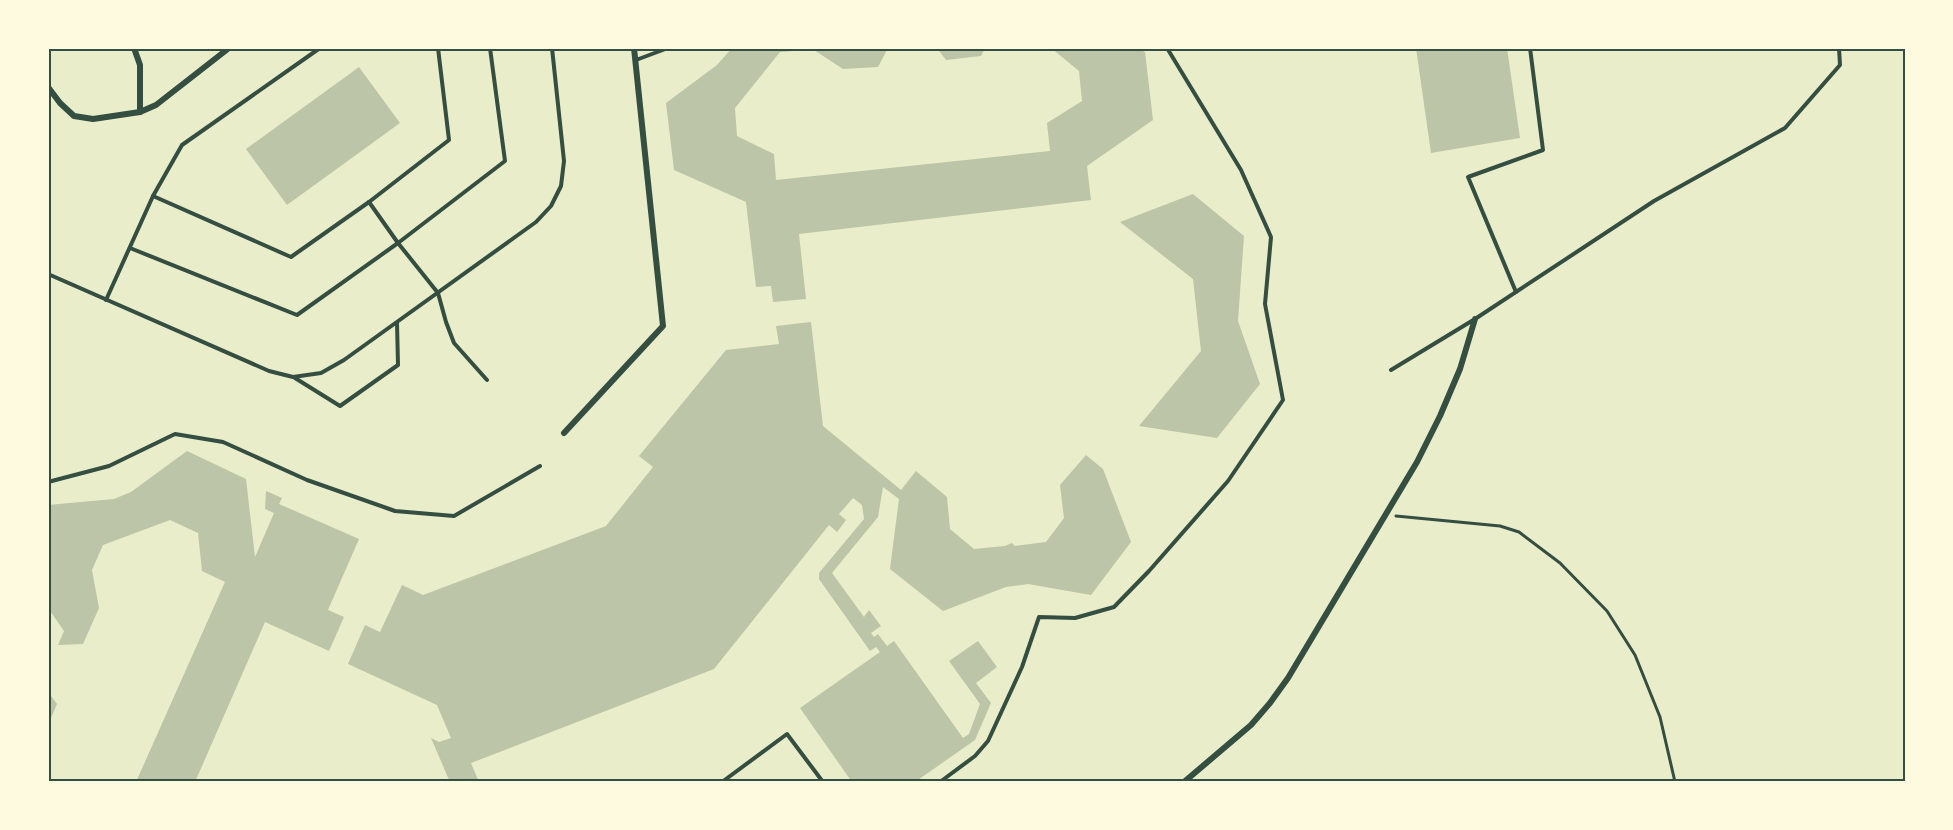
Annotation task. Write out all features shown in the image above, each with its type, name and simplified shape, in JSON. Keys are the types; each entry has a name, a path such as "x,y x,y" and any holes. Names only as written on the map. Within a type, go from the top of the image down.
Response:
{"street":[{"path":"134,48 140,65 140,112"},
{"path":"48,87 74,116 93,119 140,112 156,105 229,48"},
{"path":"564,433 663,326 634,48"},
{"path":"1184,782 1251,725 1288,678 1417,462 1460,369 1475,319"}],"lane":[{"path":"106,300 153,196 182,145 320,48"},
{"path":"153,196 291,257 369,202 449,140 438,48"},
{"path":"130,248 297,315 398,243 505,161 490,48"},
{"path":"293,377 321,373 344,360 536,222 551,206 561,186 564,161 552,48"},
{"path":"635,60 668,48"},
{"path":"940,782 975,756 988,741 1022,667 1039,618 1076,618 1114,608 1149,572 1228,481 1284,400 1265,304 1271,237 1241,170 1167,48"},
{"path":"1516,292 1468,177 1543,150 1530,48"},
{"path":"1390,370 1475,319 1654,201 1785,128 1840,64 1839,48"},
{"path":"369,202 438,293 454,343 487,380"},
{"path":"48,274 269,371 293,377 340,406 398,365 397,322"},
{"path":"48,482 109,466 176,434 223,442 307,480 395,511 454,516 540,466"},
{"path":"722,782 787,734 823,782"}],"path":[{"path":"1385,515 1500,526 1519,532 1560,563 1606,611 1635,655 1660,717 1675,782"}],"building":[{"path":"732,48 809,48 809,50 780,52 735,108 737,136 774,154 776,180 1050,151 1047,123 1082,101 1079,71 1051,48 1136,48 1145,52 1153,120 1087,166 1091,200 799,234 806,299 773,302 771,286 756,287 746,202 674,170 666,103 717,65"},
{"path":"811,48 888,48 878,67 843,69"},
{"path":"937,48 985,48 981,56 946,60"},
{"path":"1416,48 1507,48 1520,138 1431,153"},
{"path":"359,67 400,123 287,205 246,149"},
{"path":"1193,194 1244,236 1238,321 1260,384 1217,438 1139,426 1201,351 1193,279 1120,222"},
{"path":"811,322 823,426 901,490 916,471 947,497 950,529 974,549 1005,546 1012,543 1015,546 1046,542 1064,518 1060,485 1086,455 1103,469 1131,542 1091,595 1028,584 1006,587 943,611 890,569 899,499 883,487 878,517 832,573 864,617 869,610 881,626 871,633 874,637 878,634 887,646 894,641 963,738 969,734 980,704 949,661 978,641 997,667 976,683 991,703 975,740 915,782 852,782 800,708 880,652 876,647 870,651 819,579 819,573 864,519 862,505 853,498 839,514 846,520 837,532 829,525 714,669 471,763 479,782 450,782 431,738 439,742 451,738 437,705 348,664 365,625 380,632 402,585 423,595 606,526 653,467 639,456 726,350 779,344 776,326"},
{"path":"187,451 246,479 255,557 274,513 265,509 266,491 282,498 279,504 359,539 328,610 344,617 329,651 265,622 195,782 136,782 225,582 202,571 198,533 170,520 103,545 92,570 99,608 83,644 58,645 64,631 48,608 48,505 114,499 131,492"},
{"path":"48,692 57,704 48,725"}]}
